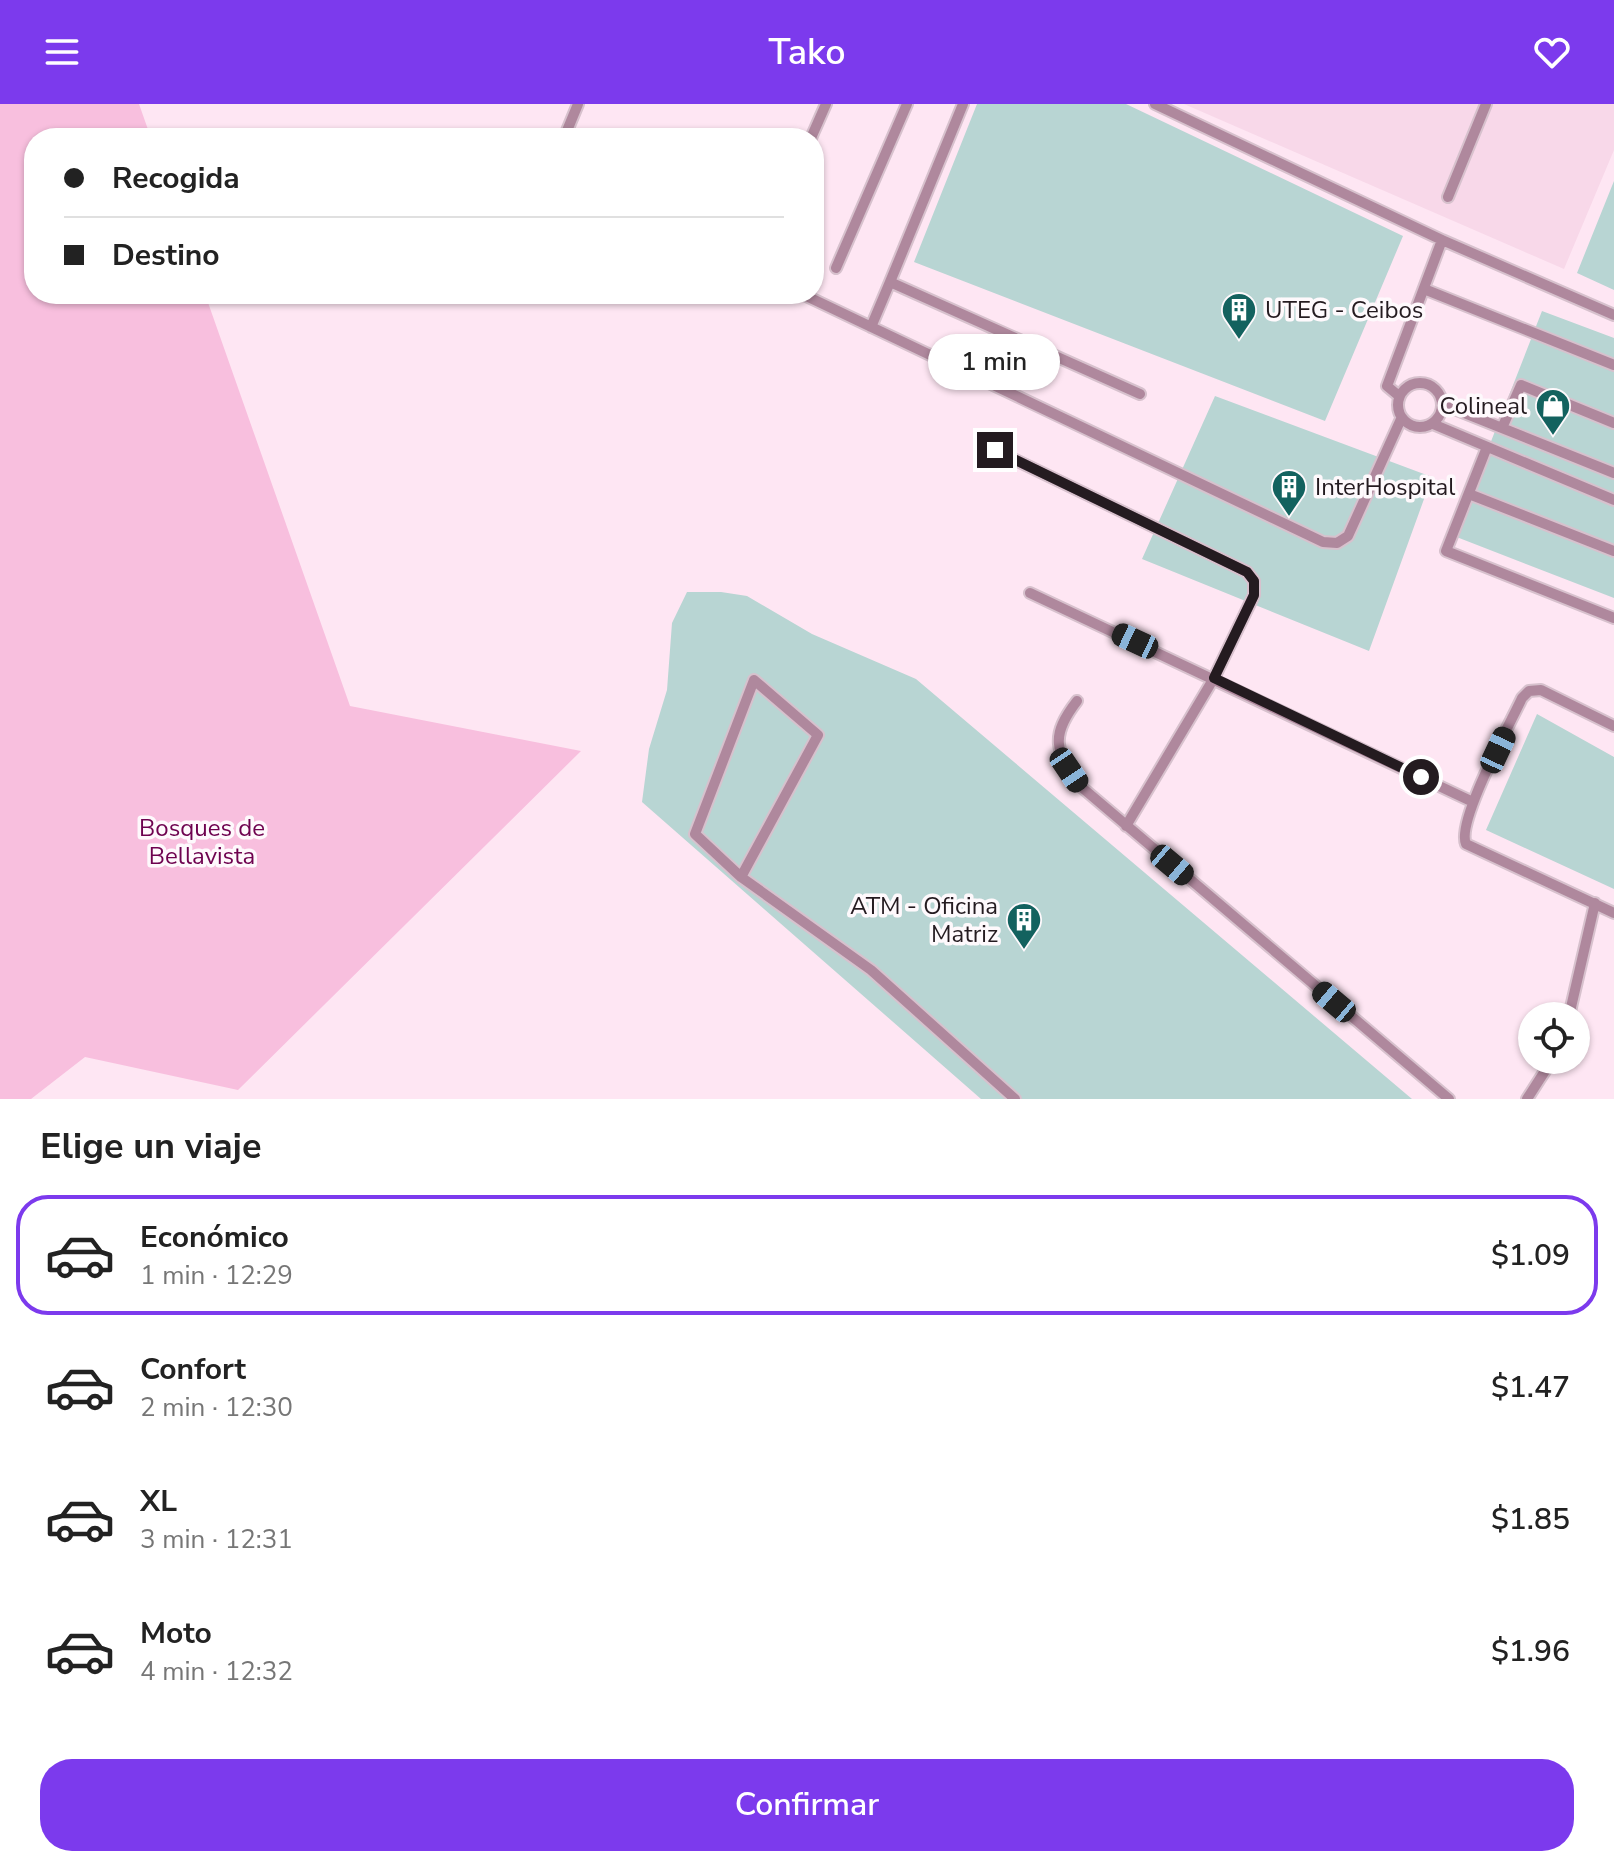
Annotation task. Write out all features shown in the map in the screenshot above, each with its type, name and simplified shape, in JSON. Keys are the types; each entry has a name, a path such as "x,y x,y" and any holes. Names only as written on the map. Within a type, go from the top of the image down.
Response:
{"lane":[{"path":"568,128 578,104"},
{"path":"815,128 826,104"},
{"path":"836,268 907,104"},
{"path":"871,327 963,104"},
{"path":"1155,104 1442,240 1614,315"},
{"path":"1448,197 1486,104"},
{"path":"1399,396 1387,386 1442,240"},
{"path":"890,282 1140,394"},
{"path":"1424,289 1614,365"},
{"path":"823,304 1323,542 1337,543 1348,536 1401,419"},
{"path":"1418,383 1429,385 1438,392 1442,404 1440,415 1433,424 1421,428 1410,426 1401,419 1397,407 1399,396 1407,387 1418,383"},
{"path":"1502,428 1521,385 1614,423"},
{"path":"1442,404 1614,473"},
{"path":"1433,424 1614,500"},
{"path":"1487,447 1446,551 1614,618"},
{"path":"995,450 1247,572 1254,581 1254,595 1214,678 1126,826"},
{"path":"1469,494 1614,551"},
{"path":"1030,593 1473,802"},
{"path":"741,877 818,735 754,680 695,834 741,877 871,970 1015,1099"},
{"path":"1614,726 1541,690 1529,691 1522,698 1473,802 1463,835 1466,844 1614,913"},
{"path":"1077,701 1061,722 1059,755 1079,785 1449,1099"},
{"path":"1572,1002 1595,903"},
{"path":"1527,1099 1543,1074"}],"shaded area":[{"path":"1184,104 1614,104 1614,150 1564,269"}],"green space":[{"name":"Bosques de Bellavista","path":"0,104 139,104 147,128 24,128 24,304 209,304 350,706 581,751 238,1090 85,1057 31,1099 0,1099"}],"building":[{"name":"UTEG - Ceibos","path":"977,104 1126,104 1403,236 1325,421 914,262"},
{"path":"1614,181 1614,290 1577,273"},
{"name":"Colineal","path":"1542,311 1614,338 1614,598 1454,536"},
{"name":"InterHospital","path":"1215,396 1432,477 1369,651 1142,559"},
{"name":"ATM - Oficina Matriz","path":"687,592 747,596 812,634 916,679 1412,1099 981,1099 642,802 649,749 667,690 672,623"},
{"path":"1537,714 1614,757 1614,889 1486,830"}],"place":[{"name":"UTEG - Ceibos","path":"1239,341"},
{"name":"Colineal","path":"1553,437"},
{"name":"InterHospital","path":"1289,518"},
{"name":"ATM - Oficina Matriz","path":"1024,951"}],"route":[{"path":"995,450 1247,572 1254,581 1254,595 1214,678 1421,777"}]}
